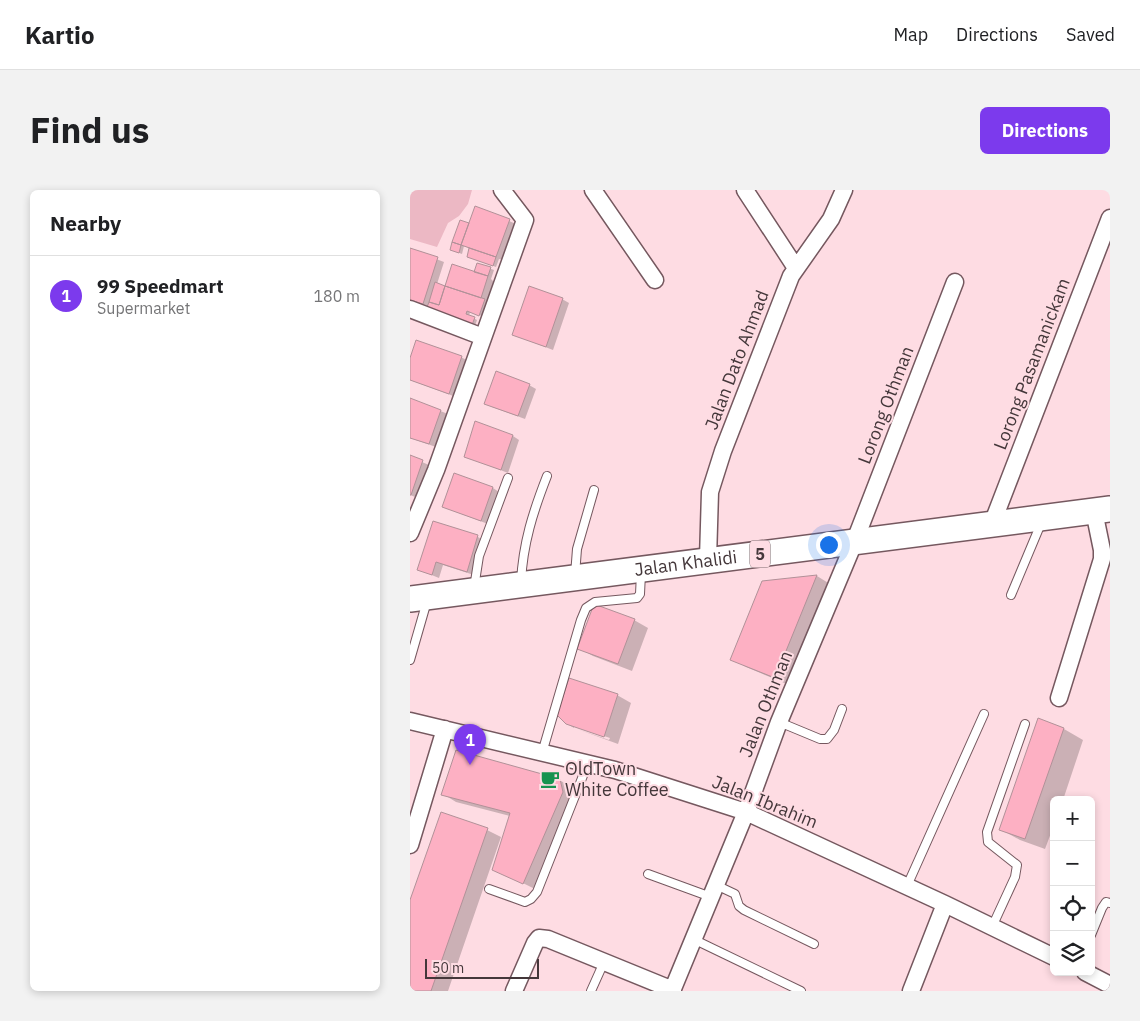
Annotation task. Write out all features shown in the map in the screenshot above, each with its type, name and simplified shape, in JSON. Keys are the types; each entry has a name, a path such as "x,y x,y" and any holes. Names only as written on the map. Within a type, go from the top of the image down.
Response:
{"main road":[{"name":"Jalan Khalidi","path":"419,598 1102,510"}],"street":[{"path":"593,190 655,280"},
{"path":"744,190 796,268"},
{"name":"Jalan Dato Ahmad","path":"708,560 710,492 720,459 762,348 796,268 831,220 844,190"},
{"path":"410,533 436,470 525,220 506,194"},
{"name":"Lorong Pasamanickam","path":"992,524 1110,218"},
{"name":"Lorong Othman","path":"854,543 955,282"},
{"path":"410,310 483,337"},
{"path":"1059,698 1102,559 1102,510"},
{"name":"Jalan Othman","path":"672,990 746,812 779,722 854,543"},
{"name":"Jalan Ibrahim","path":"410,721 615,770 746,812 907,886 1050,955"},
{"path":"410,845 445,729"},
{"path":"910,991 945,904"},
{"path":"514,991 535,943 540,938 548,939 672,990"},
{"path":"1093,976 1110,984"}],"lane":[{"path":"521,584 523,556 532,516 547,476"},
{"path":"474,590 480,550 508,478"},
{"path":"575,577 577,549 594,490"},
{"path":"1011,595 1043,517"},
{"path":"542,752 586,608 594,602 637,598 640,594 641,568"},
{"path":"410,660 419,598"},
{"path":"779,722 820,739 827,739 834,730 842,709"},
{"path":"907,886 984,714"},
{"path":"992,927 1015,877 1017,865 988,842 987,832 1025,724"},
{"path":"489,889 525,902 531,899 537,892 588,764"},
{"path":"648,874 713,891 735,894 739,906 744,910 814,944"},
{"path":"1093,931 1102,908 1106,902 1110,903"},
{"path":"693,940 801,991"},
{"path":"591,991 604,962"}],"shaded area":[{"path":"410,190 472,190 468,204 459,216 448,223 437,247 410,239"}],"building":[{"path":"475,206 510,219 496,257 461,245"},
{"path":"460,220 469,223 461,245 452,242"},
{"path":"452,242 461,245 459,253 450,250"},
{"path":"410,248 438,257 423,304 410,300"},
{"path":"469,248 496,257 493,266 467,257"},
{"path":"477,263 491,267 488,276 474,272"},
{"path":"452,264 488,276 481,298 445,286"},
{"path":"435,282 445,286 439,305 429,302"},
{"path":"445,286 485,299 479,316 467,311 466,314 475,317 472,325 426,310 429,302 439,305"},
{"path":"529,286 563,298 546,347 512,335"},
{"path":"416,340 462,356 449,394 410,380 410,358"},
{"path":"496,371 530,384 518,416 484,404"},
{"path":"410,398 441,410 429,444 410,438"},
{"path":"475,421 513,435 501,470 464,457"},
{"path":"410,455 423,460 411,495 410,495"},
{"path":"454,473 493,487 481,521 442,507"},
{"path":"433,521 478,535 467,572 436,562 432,575 417,570"},
{"path":"817,575 775,678 730,660 762,581"},
{"path":"594,604 635,619 618,664 577,649"},
{"path":"569,678 618,694 604,737 566,724 557,715"},
{"path":"1038,718 1064,728 1025,839 999,830"},
{"path":"456,750 560,779 563,792 523,884 492,870 510,813 441,795"},
{"path":"441,812 488,828 431,991 411,991 410,900"}],"place":[{"name":"99 Speedmart","path":"470,765"},
{"name":"OldTown White Coffee","path":"550,779"}]}
